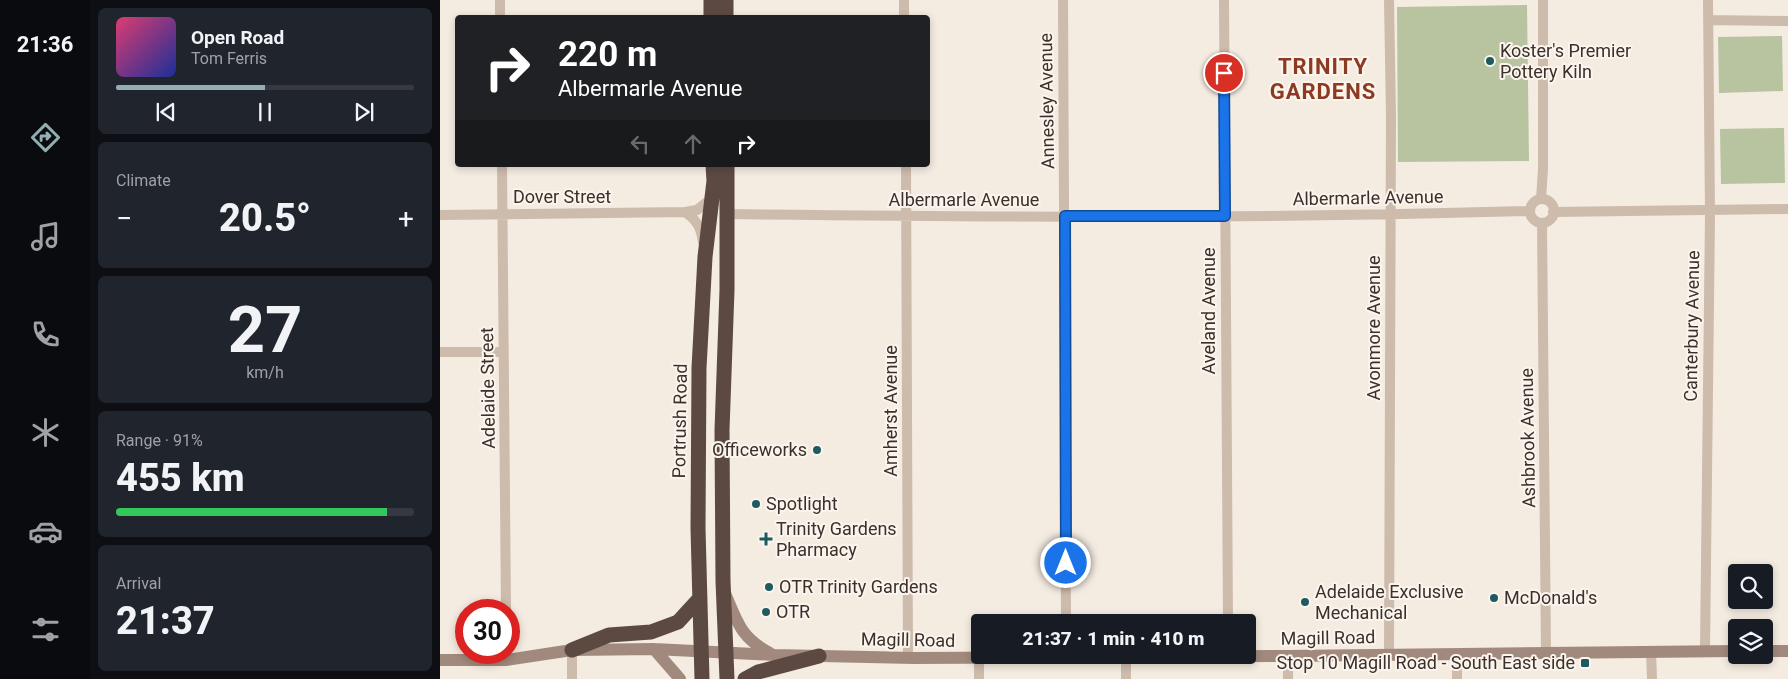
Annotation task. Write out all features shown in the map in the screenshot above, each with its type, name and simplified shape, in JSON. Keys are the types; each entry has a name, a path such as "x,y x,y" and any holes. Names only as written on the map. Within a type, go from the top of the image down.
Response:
{"highway":[{"path":"711,0 711,15"},
{"path":"726,0 726,15"},
{"name":"Portrush Road","path":"702,679 698,417 705,257 714,167"},
{"path":"727,167 727,290 722,430 723,588 727,679"},
{"path":"714,181 722,209 728,214"},
{"path":"703,298 719,227 728,214"},
{"path":"572,650 608,635 651,632 678,622 700,598"},
{"path":"745,679 758,672 819,656"}],"main road":[{"path":"723,588 738,624 749,640 775,655"},
{"name":"Magill Road","path":"520,655 572,650 654,648 775,655 971,658"},
{"path":"654,648 680,679"},
{"name":"Magill Road","path":"1256,656 1728,651"},
{"path":"1773,651 1788,651"},
{"name":"Magill Road","path":"440,660 455,659"}],"street":[{"path":"500,0 500,15"},
{"path":"904,0 904,15"},
{"name":"Annesley Avenue","path":"1063,0 1066,614"},
{"name":"Aveland Avenue","path":"1224,0 1228,614"},
{"name":"Avonmore Avenue","path":"1389,0 1389,655"},
{"path":"1541,199 1543,169 1543,0"},
{"name":"Canterbury Avenue","path":"1706,651 1710,210 1708,0"},
{"path":"1708,20 1788,21"},
{"name":"Adelaide Street","path":"502,167 506,599"},
{"name":"Amherst Avenue","path":"906,167 908,658"},
{"name":"Dover Street","path":"440,215 685,212 697,210 712,198"},
{"path":"1541,199 1533,203 1530,211 1533,220 1542,223 1550,220 1554,212"},
{"path":"1541,199 1550,203 1554,212"},
{"path":"1554,212 1788,209"},
{"name":"Albermarle Avenue","path":"728,214 1225,216 1390,215 1530,211"},
{"path":"685,212 694,218 699,226 705,257"},
{"name":"Ashbrook Avenue","path":"1542,223 1546,653"},
{"path":"440,352 503,352"},
{"path":"572,650 572,679"},
{"path":"1652,651 1652,679"},
{"path":"1457,654 1457,679"},
{"path":"1288,656 1288,679"},
{"path":"979,679 980,664"},
{"path":"1126,664 1126,679"}],"green space":[{"path":"1527,5 1529,161 1398,162 1397,7"},
{"path":"1782,36 1783,91 1719,93 1718,37"},
{"path":"1784,128 1785,183 1721,184 1720,129"}],"place":[{"name":"Koster's Premier Pottery Kiln","path":"1490,61"},
{"name":"Officeworks","path":"817,450"},
{"name":"Spotlight","path":"756,504"},
{"name":"Trinity Gardens Pharmacy","path":"766,539"},
{"name":"OTR Trinity Gardens","path":"769,587"},
{"name":"McDonald's","path":"1494,598"},
{"name":"Adelaide Exclusive Mechanical","path":"1305,602"},
{"name":"OTR","path":"766,612"},
{"name":"Stop 10 Magill Road - South East side","path":"1585,663"}],"district":[{"name":"TRINITY GARDENS","path":"1323,78"}],"route":[{"path":"1066,563 1065,216 1225,216 1224,73"}]}
